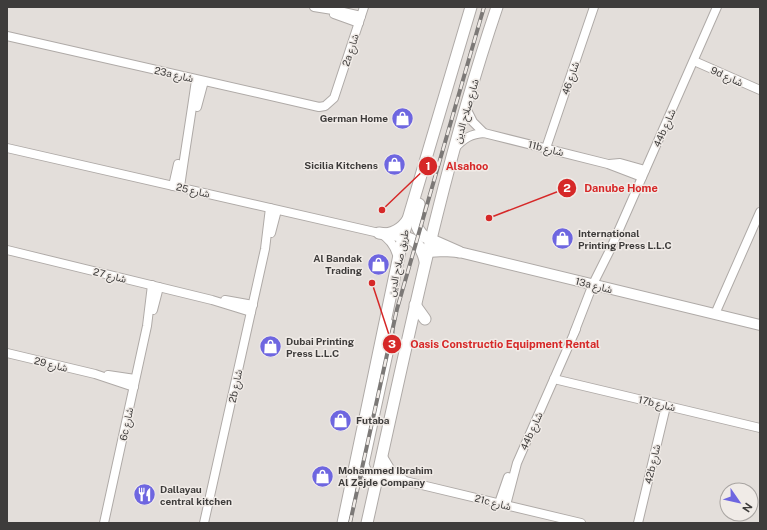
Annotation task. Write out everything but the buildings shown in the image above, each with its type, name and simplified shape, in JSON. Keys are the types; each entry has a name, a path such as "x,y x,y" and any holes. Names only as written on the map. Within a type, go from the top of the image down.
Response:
{"main road":[{"name":"طريق صلاح الدين","path":"343,523 403,236 471,7"},
{"name":"شارع صلاح الدين","path":"426,257 466,108 497,7"},
{"path":"439,111 440,131 415,216 417,228 420,233 459,252"},
{"path":"367,523 426,257 414,240 403,236 379,233"},
{"path":"415,305 425,319"},
{"path":"377,478 367,474 364,470 363,464 389,344 386,317"}],"street":[{"name":"2a شارع","path":"336,93 364,7"},
{"name":"شارع 46","path":"546,148 594,7"},
{"name":"44b شارع","path":"502,504 517,463 717,7"},
{"path":"319,8 360,19"},
{"name":"23a شارع","path":"7,36 320,107 330,103 336,93"},
{"name":"9d شارع","path":"694,61 760,90"},
{"path":"176,186 181,155 185,145 200,80"},
{"path":"466,108 473,122 484,133"},
{"name":"11b شارع","path":"455,148 467,136 476,133 484,133 644,173"},
{"name":"شارع 25","path":"7,148 379,233 385,233 397,228 409,215"},
{"name":"2b شارع","path":"204,523 274,209"},
{"path":"717,315 759,215"},
{"path":"379,233 394,247 398,261"},
{"name":"شارع 27","path":"7,250 252,309"},
{"name":"13a شارع","path":"426,257 444,251 459,252 760,325"},
{"name":"6c شارع","path":"104,523 147,326 151,317 156,286"},
{"name":"شارع 29","path":"7,353 134,383"},
{"name":"17b شارع","path":"554,379 760,428"},
{"name":"42b شارع","path":"638,523 666,406"},
{"name":"21c شارع","path":"382,455 391,470 405,481"},
{"name":"21c شارع","path":"377,478 405,481 581,523"}],"railway":[{"path":"350,523 397,309 484,7"}],"place":[{"name":"German Home","path":"403,118"},
{"name":"Sicilia Kitchens","path":"394,165"},
{"name":"Alsahoo","path":"382,210"},
{"name":"Danube Home","path":"489,218"},
{"name":"International Printing Press L.L.C","path":"563,239"},
{"name":"Al Bandak Trading","path":"378,264"},
{"name":"Oasis Constructio Equipment Rental","path":"372,283"},
{"name":"Dubai Printing Press L.L.C","path":"270,347"},
{"name":"Futaba","path":"341,420"},
{"name":"Mohammed Ibrahim Al Zejde Company","path":"323,476"},
{"name":"Dallayau central kitchen","path":"145,495"}]}
